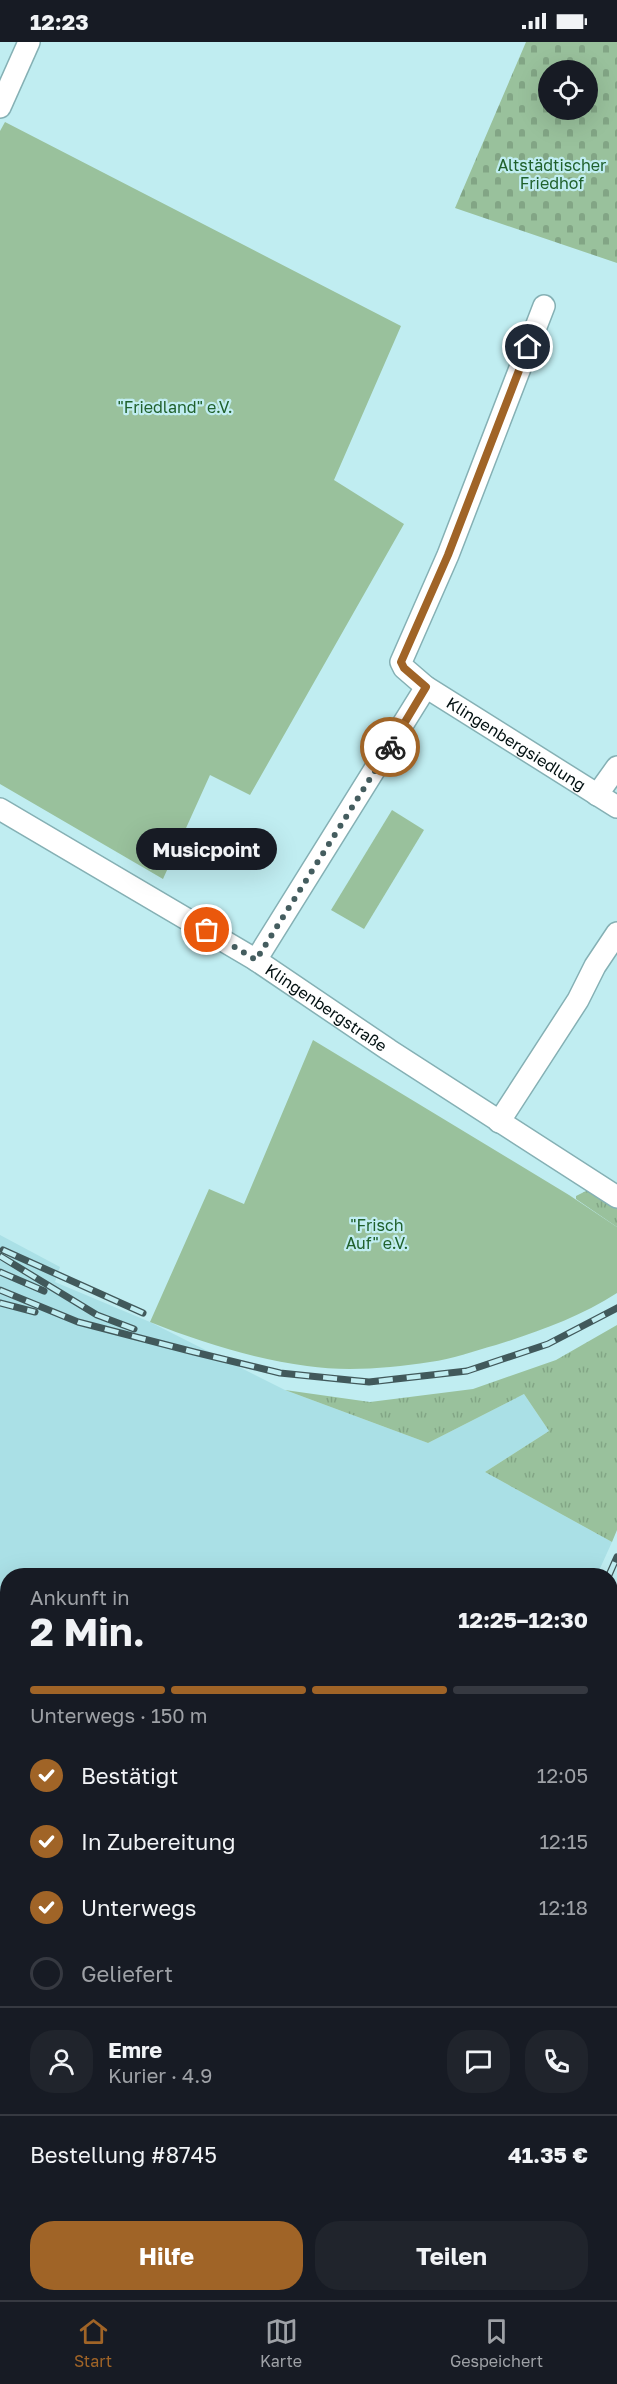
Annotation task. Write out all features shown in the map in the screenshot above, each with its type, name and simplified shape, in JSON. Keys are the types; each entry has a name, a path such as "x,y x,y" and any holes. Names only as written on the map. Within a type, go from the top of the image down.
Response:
{"street":[{"path":"0,106 29,42"},
{"name":"Klingenbergsiedlung","path":"544,306 448,555 401,662 404,668 426,687 617,807"},
{"path":"256,960 426,687"},
{"name":"Klingenbergsiedlung","path":"597,795 617,767"},
{"name":"Klingenbergstraße","path":"0,809 256,960 499,1122 617,1197"},
{"path":"499,1122 578,1000 595,966 617,933"}],"shaded area":[{"path":"0,1235 60,1267 55,1282 150,1322 285,1390 428,1443 524,1394 549,1431 485,1472 612,1542 600,1568 0,1568"}],"green space":[{"name":"Altstädtischer Friedhof","path":"526,42 617,42 617,263 455,208"},
{"name":"\"Friedland\" e.V.","path":"5,122 401,326 334,480 404,524 250,795 210,775 163,879 0,784 0,131"},
{"path":"392,810 424,830 364,929 331,910"},
{"name":"\"Frisch Auf\" e.V.","path":"313,1040 569,1195 617,1227 617,1293 573,1317 496,1345 438,1361 368,1368 322,1368 267,1359 208,1343 150,1322 209,1189 244,1204"},
{"path":"588,1190 617,1209 617,1227 576,1199 576,1196"},
{"path":"617,1325 617,1530 612,1542 485,1472 549,1431 524,1394 428,1443 285,1390 370,1402 473,1389 556,1360"}],"railway":[{"path":"3,1250 143,1313"},
{"path":"0,1256 97,1315 134,1329"},
{"path":"0,1272 44,1291"},
{"path":"0,1290 78,1322 194,1352 280,1373 369,1382 467,1371 548,1344 617,1308"},
{"path":"0,1303 35,1312"},
{"path":"612,1568 617,1557"}],"way so far":[{"path":"207,930 256,960 390,747"}],"place":[{"name":"Musicpoint","path":"207,930"}],"route":[{"path":"390,747 426,687 404,668 401,662 448,555 528,347"}]}
